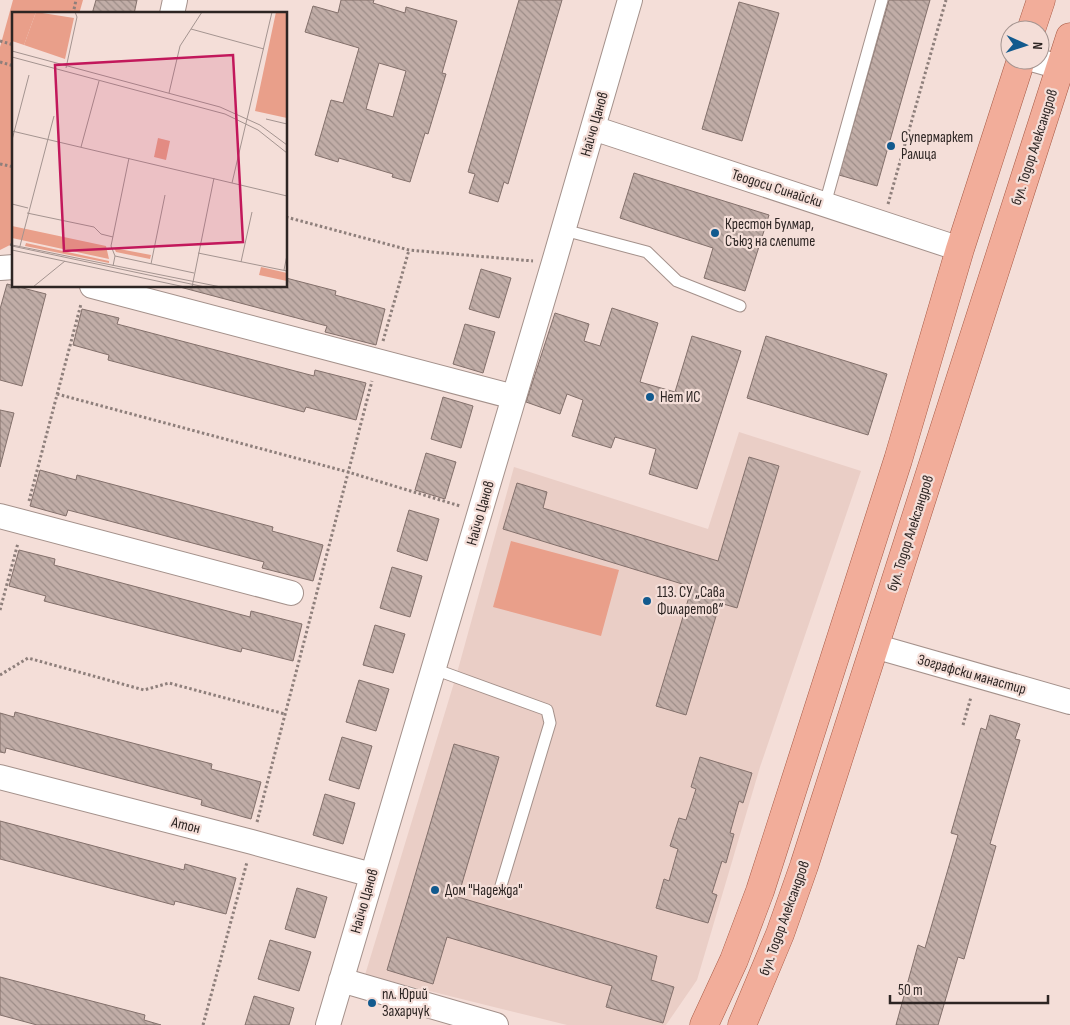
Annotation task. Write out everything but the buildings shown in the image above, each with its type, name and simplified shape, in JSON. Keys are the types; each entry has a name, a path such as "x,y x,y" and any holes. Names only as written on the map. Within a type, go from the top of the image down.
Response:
{"main road":[{"path":"1035,20 1041,0"},
{"name":"бул. Тодор Александров","path":"742,1025 780,934 1065,69 1070,37"},
{"path":"704,1025 734,960 760,891 898,460 960,249 1018,70"}],"street":[{"name":"Найчо Цанов","path":"328,1025 564,230 630,0"},
{"path":"1050,64 1065,69"},
{"name":"Теодоси Синайски","path":"593,128 960,249"},
{"path":"88,291 377,361 514,397"},
{"path":"0,516 291,593"},
{"name":"Зографски манастир","path":"874,646 1070,702"},
{"name":"Атон","path":"0,777 372,875"},
{"path":"341,980 496,1025"}],"lane":[{"path":"825,204 882,0"},
{"path":"564,230 647,252 677,281 740,306"},
{"path":"434,669 547,710 550,723 500,889"}],"path":[{"path":"882,223 946,0"},
{"path":"288,218 409,250 554,262"},
{"path":"203,1025 377,361 409,250"},
{"path":"0,610 57,394 88,291"},
{"path":"57,394 348,472 480,512"},
{"path":"0,675 28,658 144,690 169,683 285,714"},
{"path":"963,725 976,676"}],"shaded area":[{"path":"13,0 83,0 80,12 12,12 12,244 0,250 0,47"},
{"path":"739,432 861,471 760,767 697,980 666,1025 567,1025 365,975 457,673 514,467 708,529"},
{"path":"511,541 619,570 601,636 493,607"}],"place":[{"name":"Супермаркет Ралица","path":"891,146"},
{"name":"Крестон Булмар, Съюз на слепите","path":"715,233"},
{"name":"Нет ИС","path":"650,397"},
{"name":"113. СУ „Сава Филаретов“","path":"647,601"},
{"name":"Дом \"Надежда\"","path":"435,890"},
{"name":"пл. Юрий Захарчук","path":"372,1003"}]}
